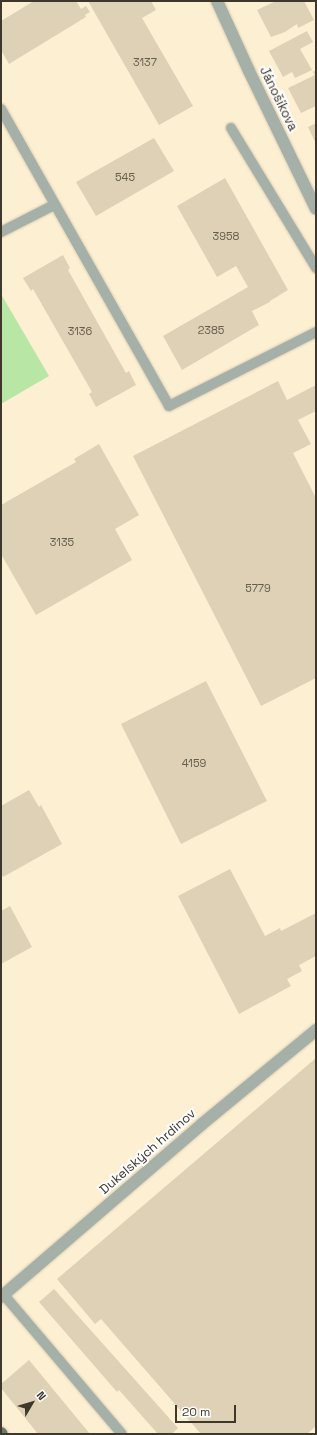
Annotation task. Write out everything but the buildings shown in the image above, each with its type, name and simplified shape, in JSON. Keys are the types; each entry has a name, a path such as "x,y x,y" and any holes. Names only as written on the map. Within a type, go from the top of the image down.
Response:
{"street":[{"name":"Jánošíkova","path":"217,1 316,209"},
{"name":"Dukelských hrdinov","path":"2,1296 202,1124 316,1030"}],"lane":[{"path":"1,109 54,206 169,406 316,332"},
{"path":"231,128 316,268"},
{"path":"1,232 54,206"},
{"path":"2,1296 122,1434"}],"green space":[{"path":"1,294 49,376 1,404"}]}
